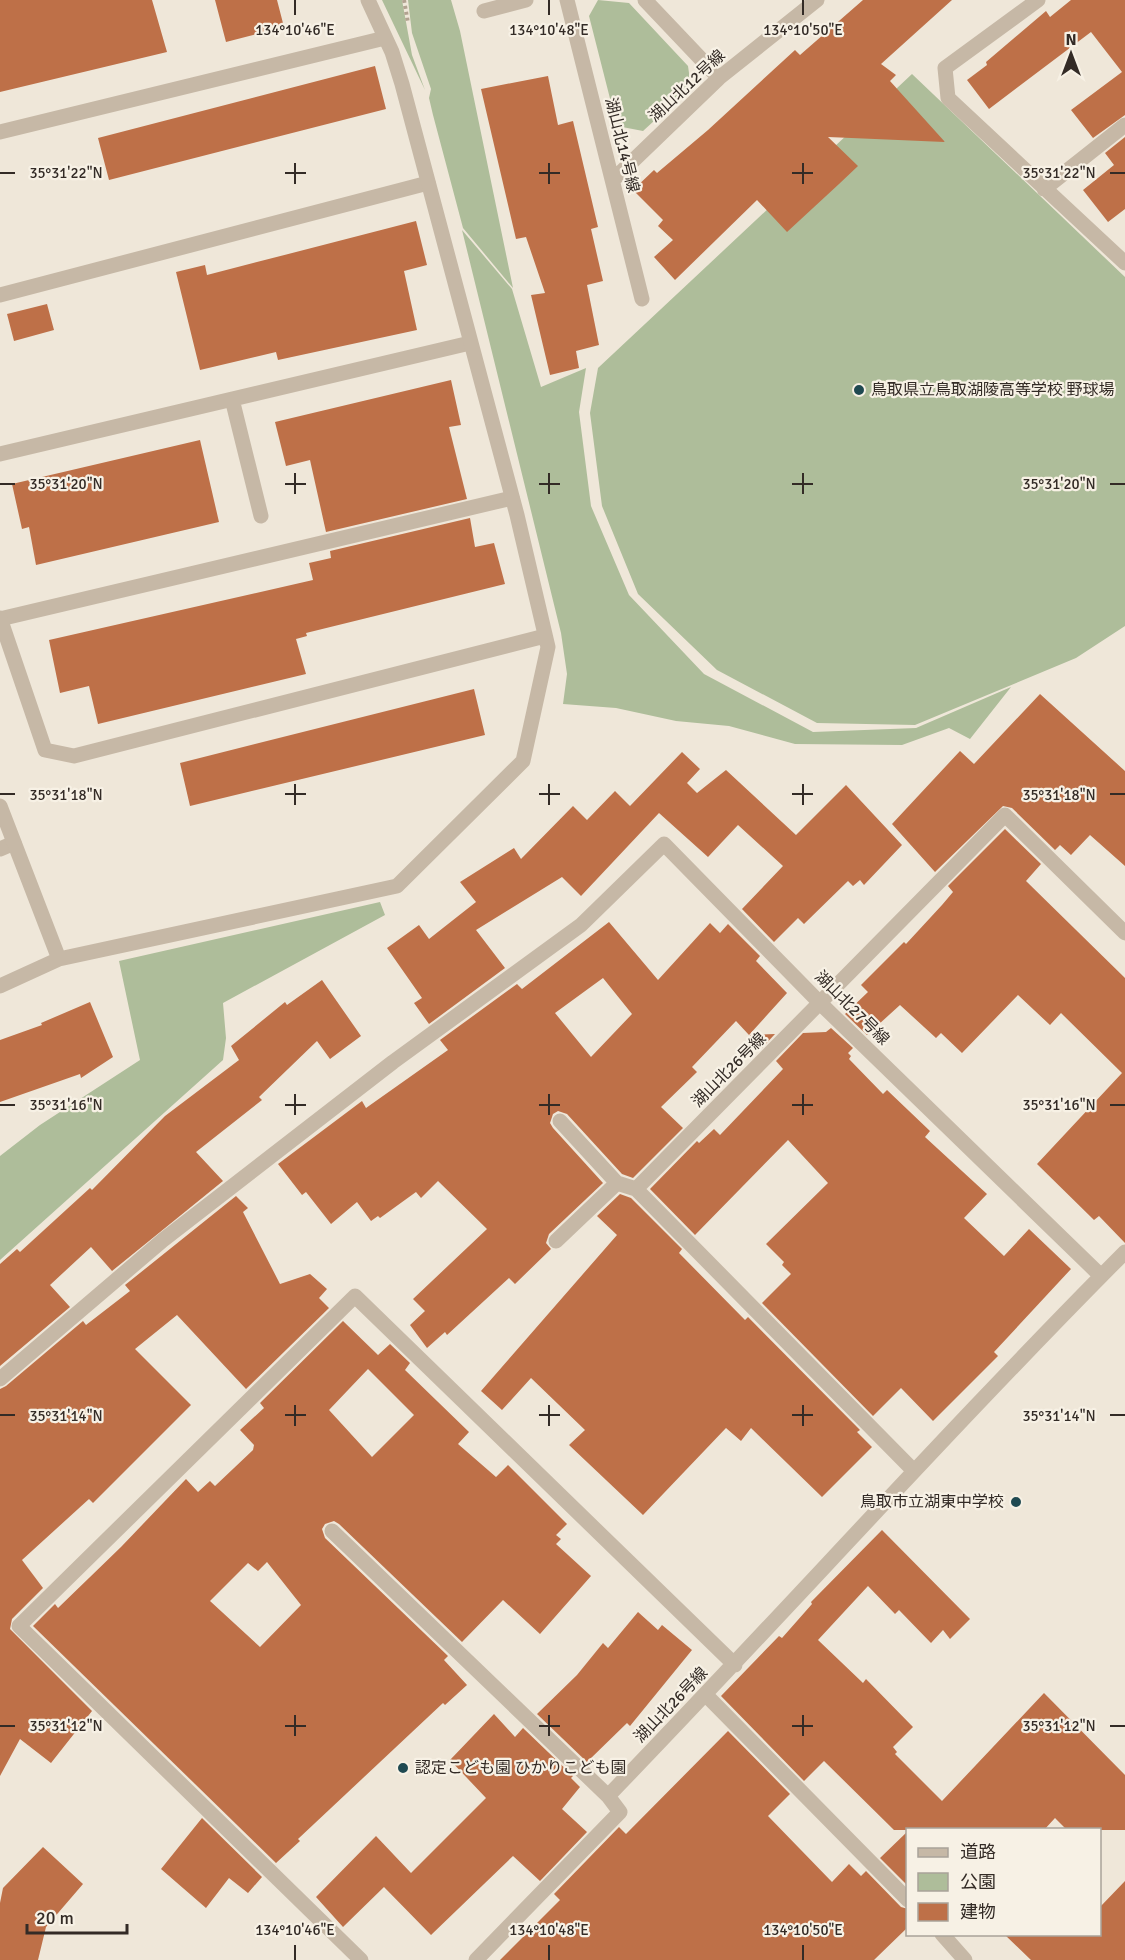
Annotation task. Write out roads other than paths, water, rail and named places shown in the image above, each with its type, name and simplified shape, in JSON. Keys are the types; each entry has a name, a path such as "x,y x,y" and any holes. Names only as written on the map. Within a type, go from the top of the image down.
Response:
{"street":[{"path":"0,986 59,959 397,886 523,761 548,647 512,498 402,84 386,38 368,0"},
{"path":"484,11 526,0"},
{"name":"湖山北14号線","path":"567,0 642,299"},
{"path":"645,0 719,78"},
{"name":"湖山北12号線","path":"613,180 719,78 817,0"},
{"path":"1038,0 945,68 948,98 1125,263"},
{"path":"0,132 386,38"},
{"path":"1044,189 1125,125"},
{"path":"0,295 428,183"},
{"path":"0,454 470,343"},
{"path":"232,399 261,516"},
{"path":"512,498 0,619 45,750 74,756 545,636"},
{"path":"0,806 7,846 59,959"},
{"name":"湖山北26号線","path":"636,1189 1005,815 1125,933"},
{"name":"湖山北27号線","path":"0,1379 163,1240 393,1062 581,925 664,844 821,1004 1101,1276"},
{"path":"560,1120 617,1183 636,1189 913,1470"},
{"path":"556,1241 617,1183"},
{"name":"湖山北26号線","path":"608,1796 735,1665 913,1470 1125,1252"},
{"path":"361,1960 19,1626 355,1296 735,1665"},
{"path":"332,1531 608,1796 620,1812 476,1960"},
{"path":"706,1695 906,1898"},
{"path":"943,1936 965,1960"}],"place":[{"name":"鳥取県立鳥取湖陵高等学校 野球場","path":"859,390"},
{"name":"鳥取市立湖東中学校","path":"1016,1502"},
{"name":"認定こども園 ひかりこども園","path":"403,1768"}]}
